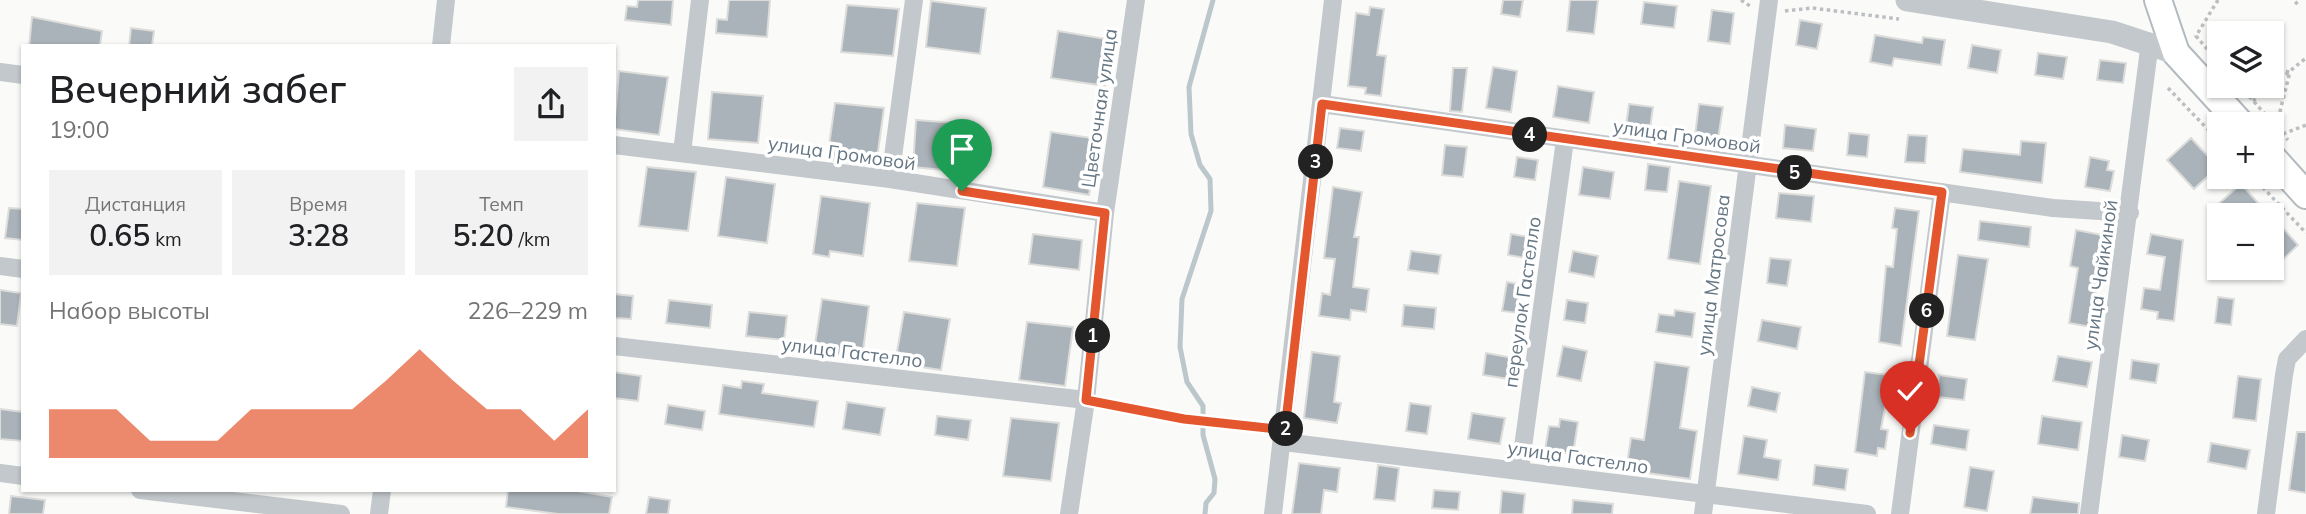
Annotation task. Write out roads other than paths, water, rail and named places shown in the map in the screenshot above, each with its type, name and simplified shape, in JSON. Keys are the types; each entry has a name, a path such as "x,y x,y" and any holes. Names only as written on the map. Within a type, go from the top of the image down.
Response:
{"main road":[{"path":"2150,42 2167,6"},
{"path":"2167,6 2176,53 2246,112"},
{"path":"2284,150 2306,195"}],"street":[{"path":"441,44 446,0"},
{"path":"682,153 700,0"},
{"path":"890,180 914,0"},
{"name":"Цветочная улица","path":"1069,514 1086,400 1105,213 1136,0"},
{"path":"1273,514 1285,436 1333,0"},
{"name":"улица Матросова","path":"1703,514 1769,0"},
{"path":"1907,0 2112,32 2150,42 2176,53"},
{"name":"улица Чайкиной","path":"2089,514 2150,42"},
{"path":"0,72 21,75"},
{"name":"улица Громовой","path":"1322,104 1565,141 2085,212 2130,213"},
{"name":"переулок Гастелло","path":"1520,469 1565,141"},
{"name":"улица Громовой","path":"616,145 890,180 1105,213"},
{"path":"1900,514 1942,192"},
{"path":"0,266 21,269"},
{"path":"2266,514 2285,367 2287,359 2306,339"},
{"name":"улица Гастелло","path":"616,346 1086,400"},
{"name":"улица Гастелло","path":"1285,436 1705,495 1867,514"},
{"path":"0,473 21,476"},
{"path":"157,492 341,514"},
{"path":"379,514 382,492"}],"waterway":[{"path":"1205,514 1206,503 1214,493 1215,479 1203,435 1203,406 1187,382 1180,347 1182,299 1211,211 1210,179 1200,165 1191,134 1189,87 1213,0"}]}
